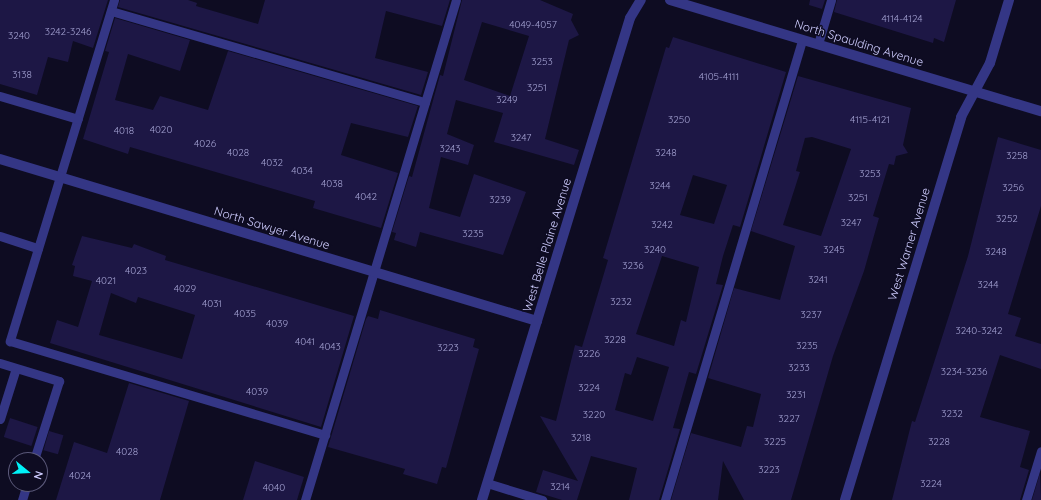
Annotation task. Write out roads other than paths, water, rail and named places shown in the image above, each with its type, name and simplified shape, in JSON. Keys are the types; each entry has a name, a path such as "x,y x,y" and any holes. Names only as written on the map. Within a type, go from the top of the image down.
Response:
{"street":[{"name":"West Belle Plaine Avenue","path":"482,500 631,16 641,0"},
{"name":"North Spaulding Avenue","path":"670,0 1041,111"},
{"name":"West Warner Avenue","path":"844,500 961,117 990,63 1009,0"},
{"name":"North Sawyer Avenue","path":"0,159 537,321"}],"lane":[{"path":"114,0 10,341 325,435"},
{"path":"305,500 456,0"},
{"path":"818,44 831,0"},
{"path":"111,11 425,102"},
{"path":"665,500 802,40"},
{"path":"0,96 78,118"},
{"path":"0,236 38,248"},
{"path":"0,363 58,381 36,452"},
{"path":"0,419 16,368"},
{"path":"1026,500 1041,451"},
{"path":"487,484 542,500"}]}
